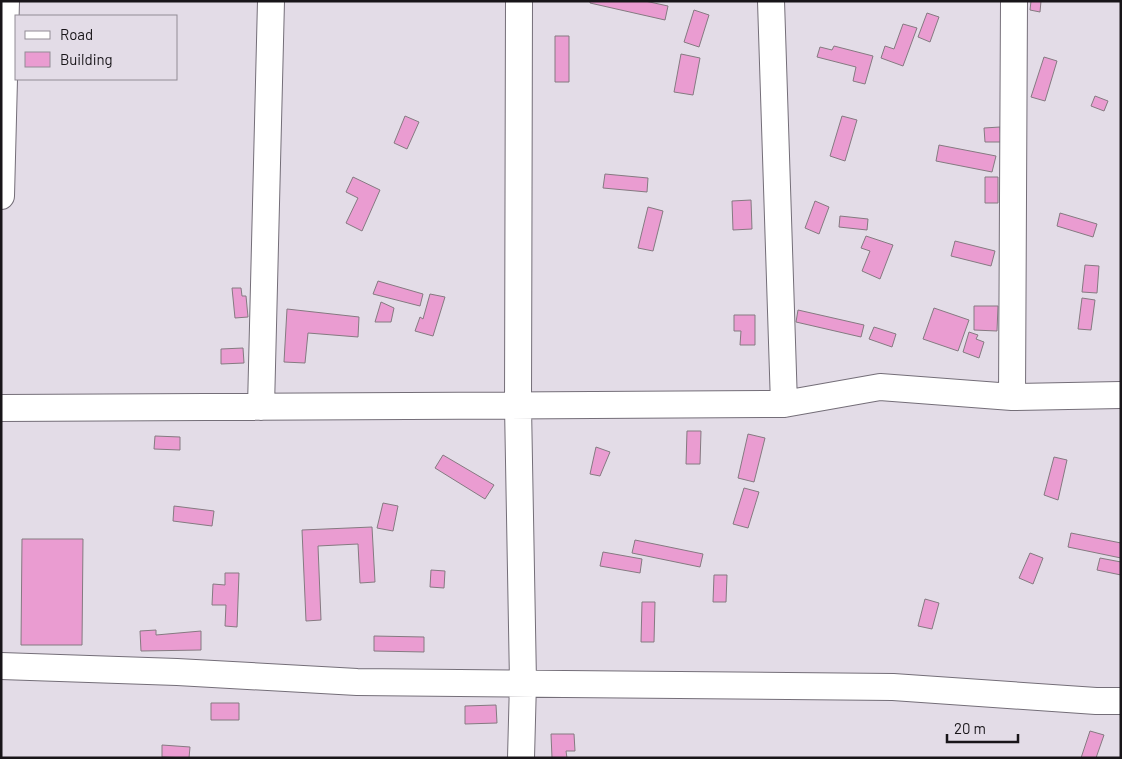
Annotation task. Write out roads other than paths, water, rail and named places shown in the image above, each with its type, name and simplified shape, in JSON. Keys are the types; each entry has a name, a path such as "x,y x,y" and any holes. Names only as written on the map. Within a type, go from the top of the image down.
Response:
{"street":[{"path":"1,196 6,1"},
{"path":"261,407 271,1"},
{"path":"519,1 518,406 523,682 522,758"},
{"path":"771,1 784,404"},
{"path":"1012,397 1014,1"},
{"path":"1,408 784,404 880,387 1012,397 1121,396"},
{"path":"1,666 177,672 358,682 523,682 893,687 1096,701 1121,700"}]}
